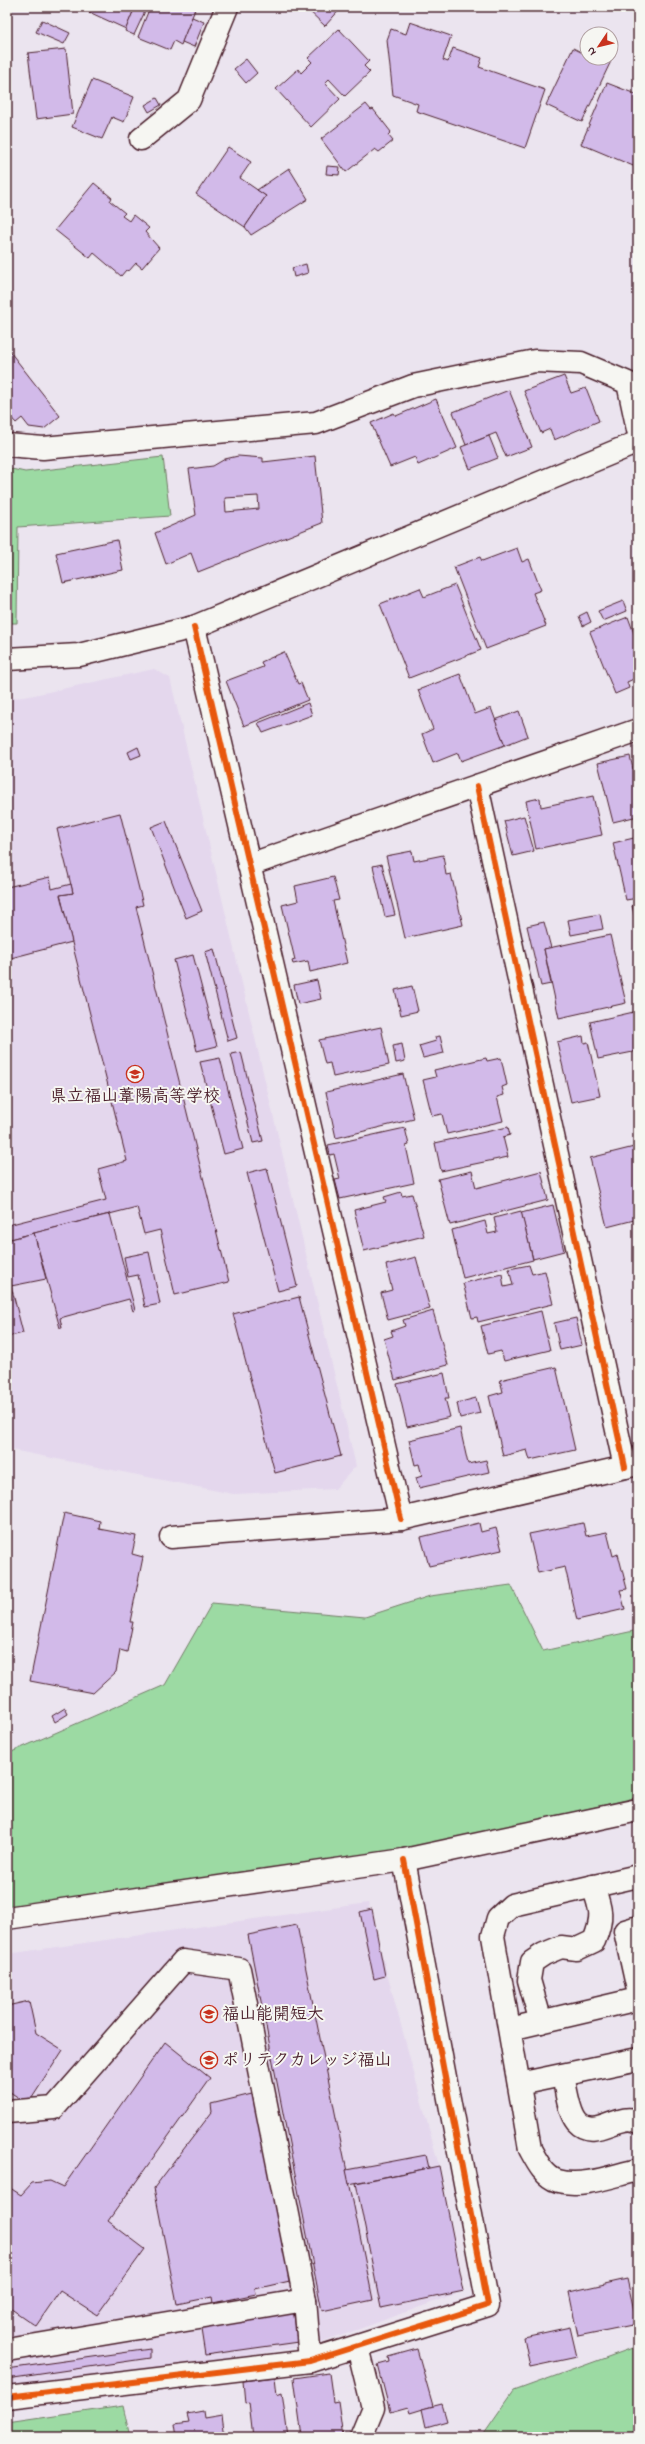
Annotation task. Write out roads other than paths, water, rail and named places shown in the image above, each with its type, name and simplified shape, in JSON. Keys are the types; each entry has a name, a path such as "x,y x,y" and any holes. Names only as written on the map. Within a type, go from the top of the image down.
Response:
{"street":[{"path":"141,139 189,100 227,7"},
{"path":"7,444 43,448 316,423 413,386 535,361 581,363 628,383 638,430"},
{"path":"7,659 79,656 194,627 638,442"},
{"path":"194,627 401,1519"},
{"path":"249,865 638,730"},
{"path":"171,1537 401,1519 632,1465 477,786"},
{"path":"7,1918 404,1860 638,1810"},
{"path":"7,2397 310,2361 488,2305 404,1860"},
{"path":"638,1876 512,1905 498,1918 494,1936 530,2149 540,2167 557,2181 581,2183 638,2170"},
{"path":"540,2022 529,1980 532,1962 544,1954 562,1947 577,1949 594,1941 602,1923 601,1908 593,1886"},
{"path":"638,1927 625,1931 638,1990"},
{"path":"7,2112 54,2108 183,1961 239,1969 305,2300 310,2361"},
{"path":"510,2029 638,1999"},
{"path":"519,2084 638,2059"},
{"path":"563,2075 571,2109 578,2122 589,2128 605,2127 620,2120 634,2119 638,2122"},
{"path":"7,2350 305,2300"},
{"path":"358,2347 373,2408 361,2437"}],"place":[{"name":"県立福山葦陽高等学校","path":"135,1074"},
{"name":"福山能開短大","path":"209,2014"},
{"name":"ポリテクカレッジ福山","path":"209,2060"}]}
